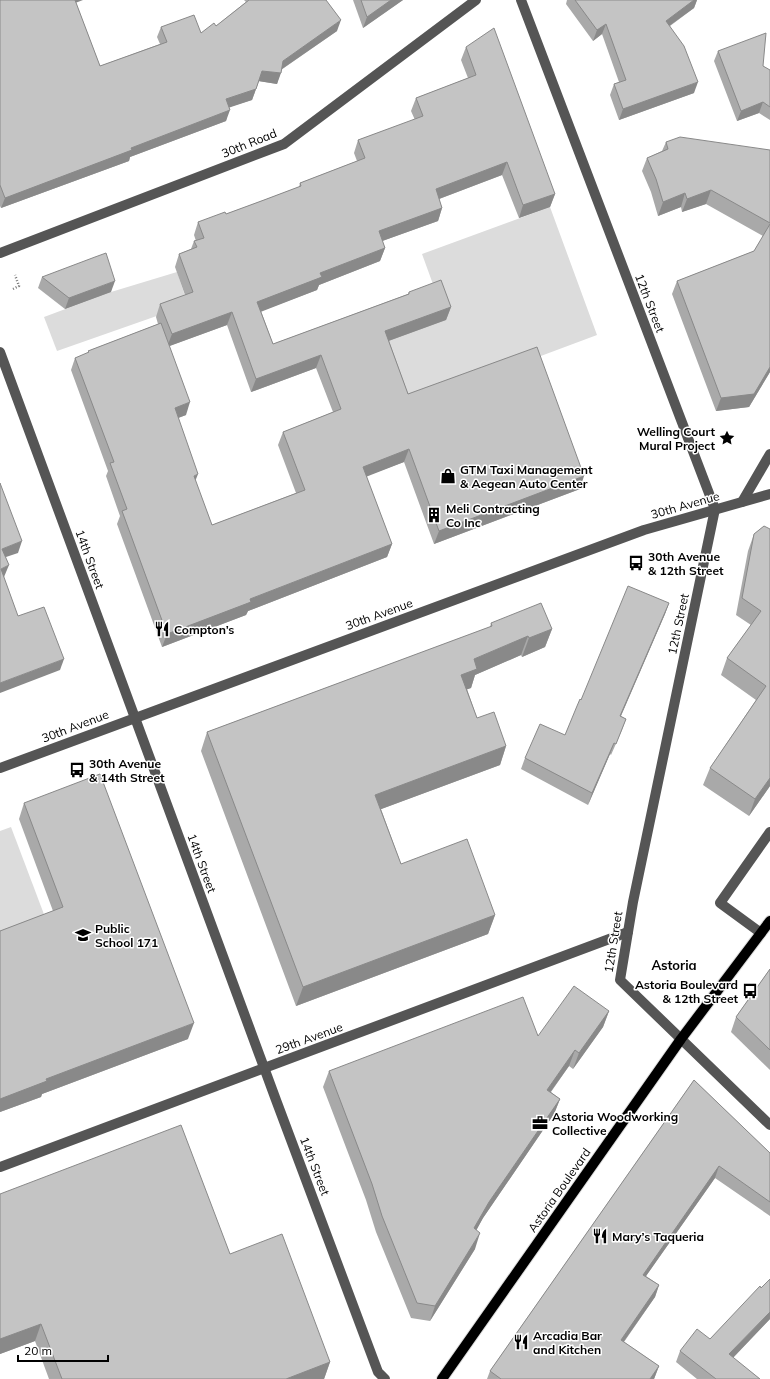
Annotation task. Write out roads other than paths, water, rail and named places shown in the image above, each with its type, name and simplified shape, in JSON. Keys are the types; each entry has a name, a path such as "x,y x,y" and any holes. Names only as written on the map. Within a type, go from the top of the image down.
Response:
{"main road":[{"name":"Astoria Boulevard","path":"442,1379 681,1039 770,921"}],"street":[{"name":"30th Road","path":"0,253 284,144 476,0"},
{"name":"12th Street","path":"521,0 715,510 628,932 620,980 770,1125"},
{"name":"14th Street","path":"0,352 264,1068 378,1372 385,1379"},
{"path":"742,502 770,454"},
{"name":"30th Avenue","path":"0,768 644,530 770,494"},
{"path":"761,932 720,903 770,832"},
{"name":"29th Avenue","path":"0,1167 628,932"}],"place":[{"name":"Welling Court Mural Project","path":"727,438"},
{"name":"GTM Taxi Management & Aegean Auto Center","path":"448,476"},
{"name":"Meli Contracting Co Inc","path":"434,515"},
{"name":"30th Avenue & 12th Street","path":"636,563"},
{"name":"Compton’s","path":"162,629"},
{"name":"30th Avenue & 14th Street","path":"77,770"},
{"name":"Public School 171","path":"83,935"},
{"name":"Astoria Boulevard & 12th Street","path":"750,991"},
{"name":"Astoria Woodworking Collective","path":"540,1123"},
{"name":"Mary’s Taqueria","path":"600,1236"},
{"name":"Arcadia Bar and Kitchen","path":"521,1342"}],"district":[{"name":"Astoria","path":"674,965"}]}
